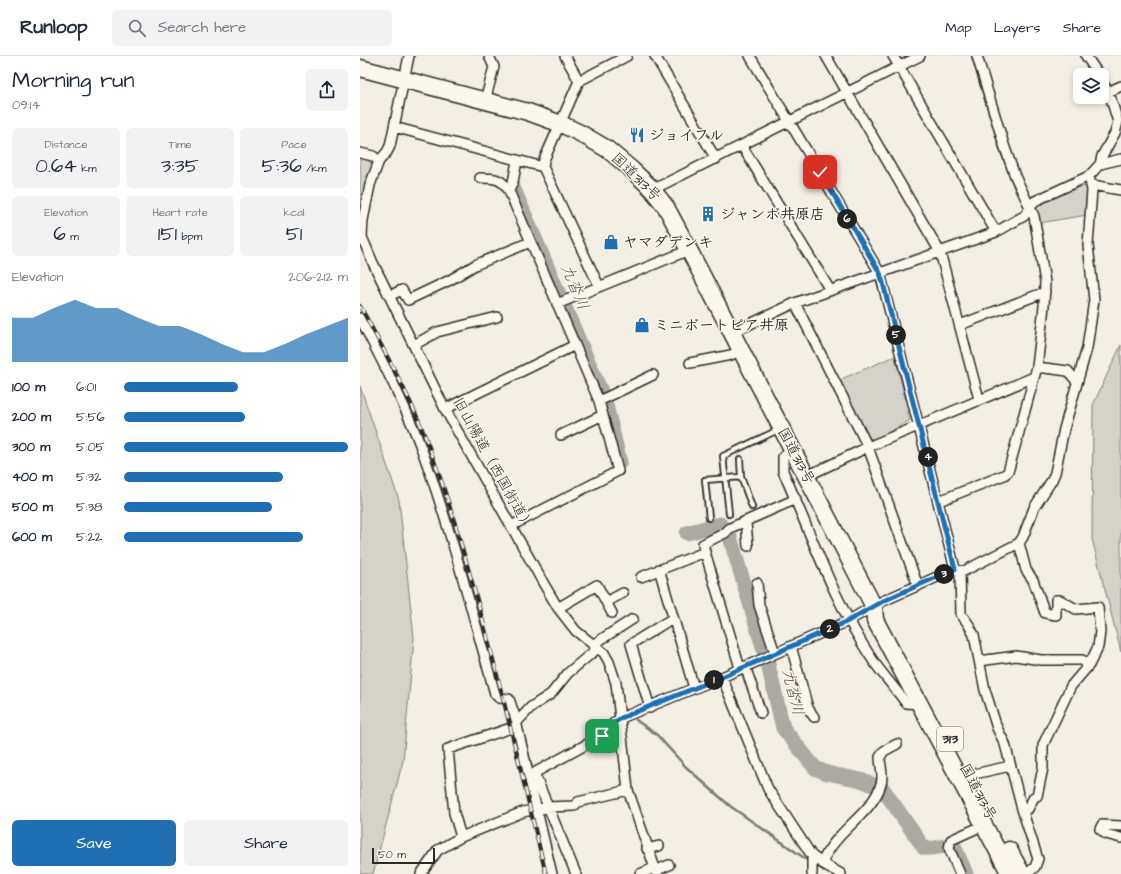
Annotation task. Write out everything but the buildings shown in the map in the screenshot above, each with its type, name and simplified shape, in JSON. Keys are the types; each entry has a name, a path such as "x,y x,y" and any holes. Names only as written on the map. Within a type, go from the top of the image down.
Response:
{"highway":[{"name":"国道313号","path":"360,68 528,112 580,132 606,149 651,188 666,207 733,332 874,606 875,620 1010,874"},
{"name":"国道313号","path":"874,606 883,613 1022,874"}],"street":[{"name":"旧山陽道（西国街道）","path":"409,56 394,127 387,152 379,161 370,185 365,205 361,236 445,409 558,608 576,631 596,646 606,656 613,672 621,718 628,790 655,871"},
{"path":"485,101 494,67 489,56"},
{"path":"565,56 579,81"},
{"path":"599,286 543,167 544,160 579,81 627,56"},
{"path":"654,56 716,160"},
{"path":"750,56 880,273 958,570 960,614 972,630 987,697 1010,766 1038,859 1036,867 1027,874"},
{"path":"826,56 940,252 979,399"},
{"path":"893,56 996,232"},
{"path":"651,188 658,187 716,160 920,56"},
{"path":"939,500 1004,476 1008,472 1037,367 1045,292 1035,222 1030,206 1015,176 1004,145 977,56"},
{"path":"1086,56 1094,68"},
{"path":"1109,92 1121,86"},
{"path":"576,874 547,807 535,775 536,772 602,736 621,718 650,708 722,677 850,620 874,606 918,586 958,570 964,571 1019,543 1023,537 1034,508 1052,480 1087,348 1094,300 1088,245 1091,181 1117,127 1116,117 1109,95"},
{"path":"394,127 543,167"},
{"path":"742,146 830,290"},
{"path":"360,152 373,156 379,161"},
{"path":"1100,164 1121,159"},
{"path":"509,191 513,182 517,161"},
{"path":"480,178 496,178 504,183 509,191 530,242 561,302 575,345 599,401 618,471 511,526"},
{"path":"733,332 795,303 996,232 1024,216 1030,206 1040,198 1091,181 1121,190"},
{"path":"390,296 402,290 408,300 450,280 475,265 530,242"},
{"path":"561,302 689,250"},
{"path":"960,325 1045,292"},
{"path":"795,303 868,447 918,586"},
{"path":"414,345 437,332 497,317"},
{"path":"360,318 404,406 421,448 452,539 495,694 499,698 509,699 517,724 552,874"},
{"path":"445,409 575,345"},
{"path":"690,363 731,355 742,350"},
{"path":"1037,367 1068,371 1077,382"},
{"path":"599,401 653,374"},
{"path":"807,476 868,447 1034,377"},
{"path":"561,435 603,414"},
{"path":"792,448 784,453 782,467 850,620 872,659 906,703 920,704"},
{"path":"761,712 743,667 703,544 746,522 752,517 796,499"},
{"path":"746,522 748,546"},
{"path":"1019,543 1026,570 1033,580 1045,613 1056,615 1056,600 1060,600 1076,609 1098,607 1100,632 1098,647 1089,665 1071,686 1043,745 1043,768 1037,796 1034,797 1028,809 1022,809"},
{"path":"641,577 705,552"},
{"path":"659,569 694,688"},
{"path":"757,583 759,605 769,656"},
{"path":"558,608 597,585 612,613"},
{"path":"606,602 623,593"},
{"path":"650,708 631,644 673,618"},
{"path":"462,837 454,813 448,749 517,724 531,707 551,694 568,673 596,646 633,619"},
{"path":"791,646 808,708 814,717"},
{"path":"979,661 1016,656 1041,660 1082,660 1089,665"},
{"path":"722,677 768,789 812,864 822,863 841,874"},
{"path":"822,863 834,841 871,804 879,788 882,776 880,757 884,751 897,744"},
{"path":"970,775 976,772 1010,766"},
{"path":"421,874 438,850 462,837 511,817 547,807 574,806 578,802 628,790"},
{"path":"960,874 950,845 954,838 984,825"},
{"path":"1121,826 1102,825 1100,829 1106,834 1121,838"},
{"path":"647,850 659,846"},
{"path":"640,874 655,871 668,865"}],"lane":[{"path":"729,514 722,456 782,428"},
{"path":"740,459 741,477 752,507"},
{"path":"709,518 705,480 741,477"}],"shaded area":[{"path":"360,157 367,159 373,166 367,177 360,212"},
{"path":"1088,186 1087,215 1039,223 1037,209 1039,205 1073,188"},
{"path":"1121,345 1121,652 1092,539 1093,405"},
{"path":"895,356 910,420 876,440 869,438 839,380"},
{"path":"360,386 399,500 414,638 403,761 373,874 360,874"}],"waterway":[{"path":"972,56 1000,149 1017,194"},
{"name":"九沓川","path":"515,192 603,396"},
{"name":"九沓川","path":"605,401 620,462"},
{"name":"九沓川","path":"687,533 720,524 729,534 767,660 783,728 815,768 827,773 861,780 883,789 924,848 954,846 966,874"},
{"path":"636,720 657,735 686,767 730,806 810,862"},
{"path":"814,864 829,874"}],"railway":[{"path":"360,306 418,419 450,506 486,631 546,874"}],"place":[{"name":"ジョイフル","path":"637,135"},
{"name":"ジャンボ井原店","path":"708,214"},
{"name":"ヤマダデンキ","path":"611,242"},
{"name":"ミニボートピア井原","path":"642,325"}],"route":[{"path":"602,736 621,718 650,708 846,622 883,601 955,569 939,500 880,273 820,172"}]}
